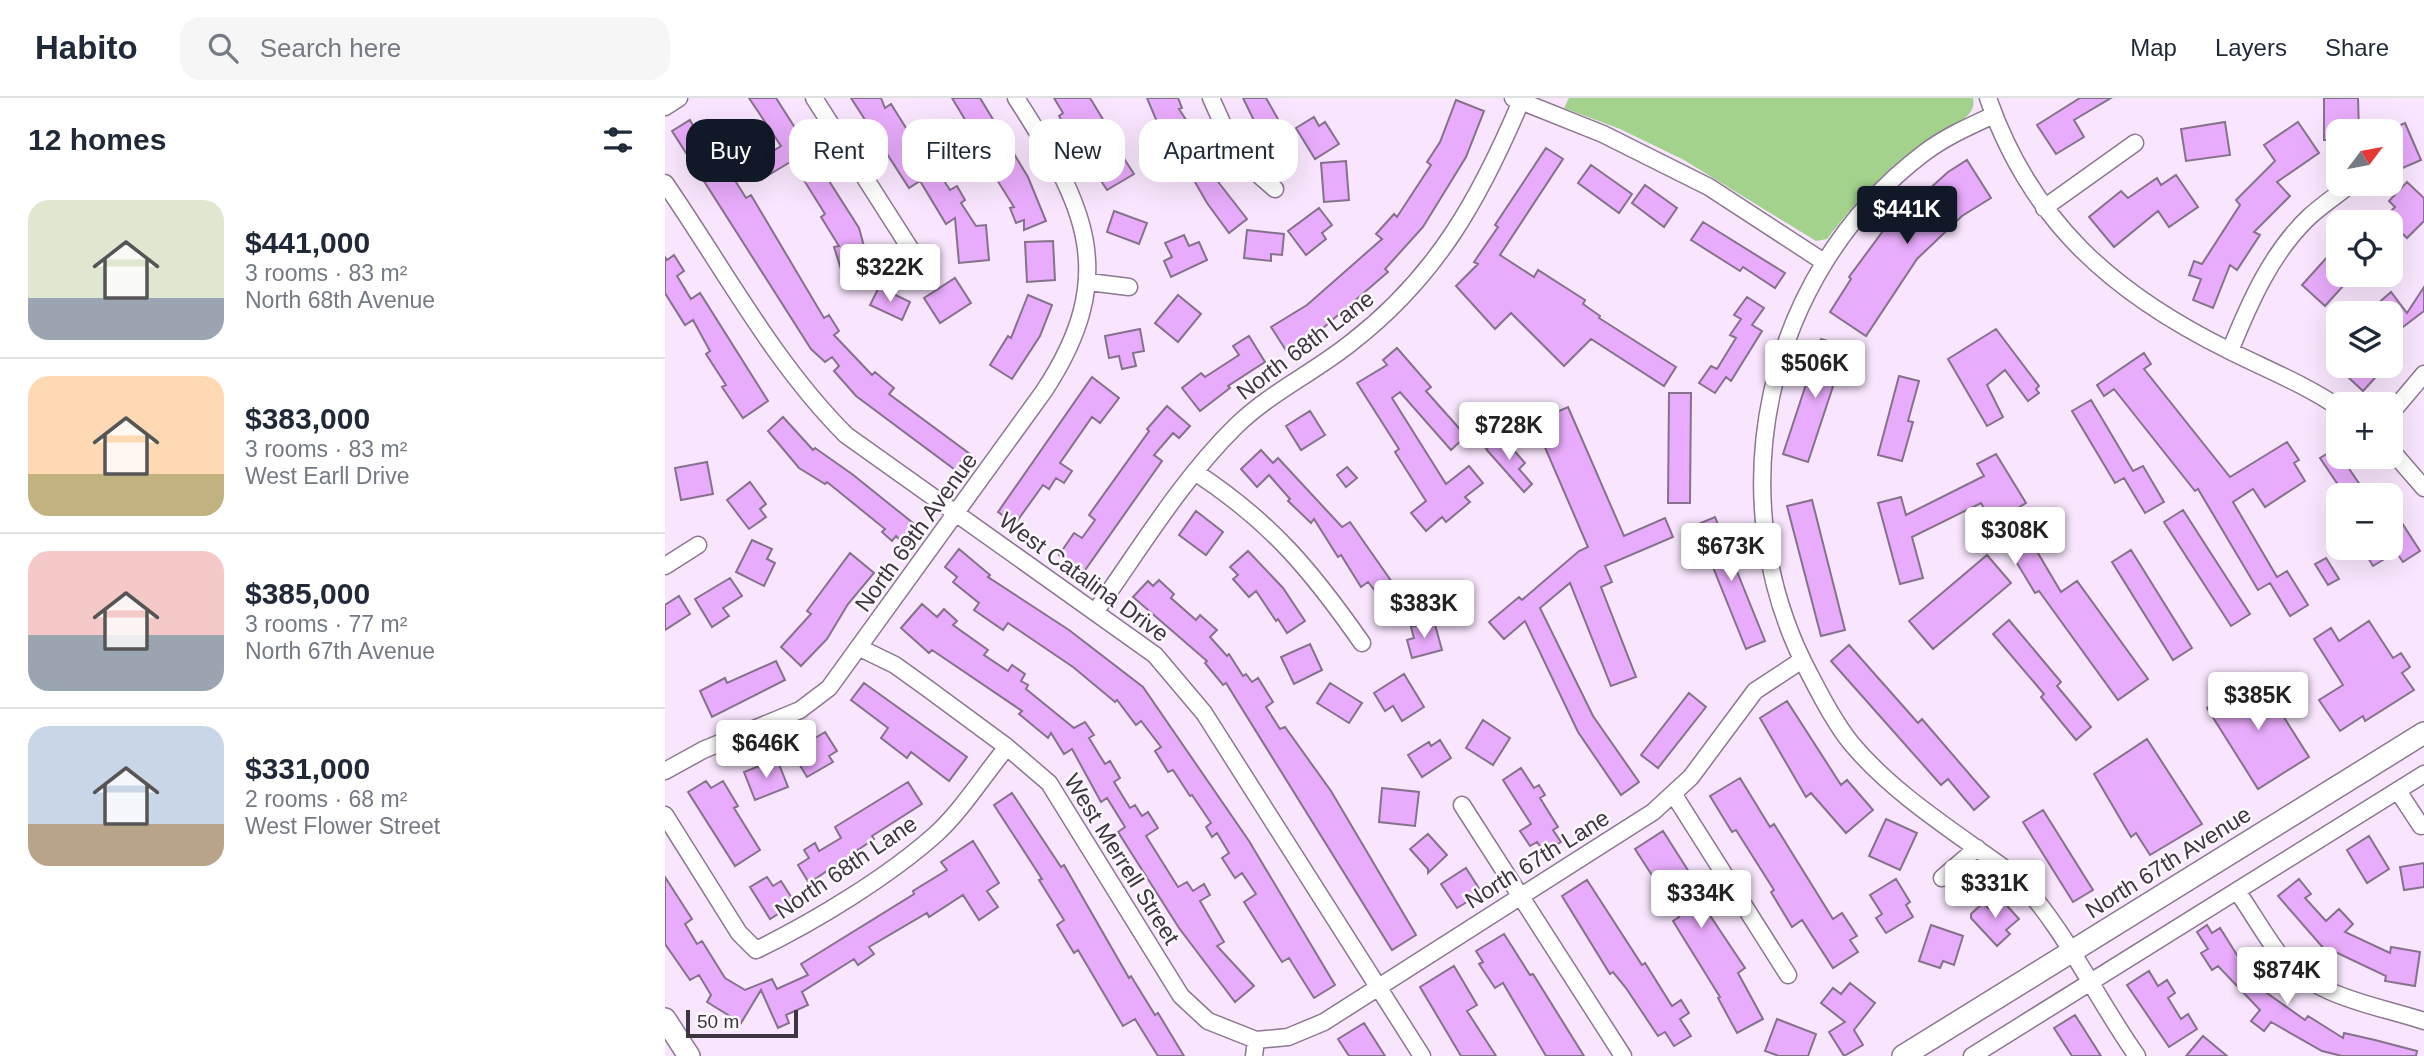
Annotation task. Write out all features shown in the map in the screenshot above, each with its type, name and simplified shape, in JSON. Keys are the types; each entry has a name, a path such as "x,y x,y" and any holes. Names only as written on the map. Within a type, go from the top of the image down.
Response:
{"main road":[{"name":"North 67th Avenue","path":"1903,1056 2424,733"},
{"path":"665,1019 689,1056"}],"street":[{"path":"665,107 680,98"},
{"path":"814,98 913,253"},
{"name":"North 69th Avenue","path":"665,771 703,750 800,710 829,688 1060,367 1083,316 1089,282 1083,228 1064,177 1016,98"},
{"path":"1211,98 1237,156 1275,189"},
{"path":"1988,98 2015,165 2045,208 2088,258 2130,294 2230,351 2294,381 2326,400"},
{"path":"1517,100 1603,134 1709,187 1824,262"},
{"name":"North 68th Lane","path":"1095,612 1195,472 1252,411 1352,342 1405,294 1443,250 1476,200 1517,100"},
{"path":"1994,115 1939,143 1903,171 1854,223 1824,262 1789,334 1771,393 1761,469 1767,549 1784,619 1802,660 1844,732 1874,768 2029,891 2073,952 2137,1056"},
{"path":"2045,208 2135,143"},
{"name":"West Catalina Drive","path":"665,183 767,338 824,413 846,435 958,512 1155,655 1204,713 1422,1056"},
{"path":"2230,351 2259,287 2287,242 2309,217 2336,196"},
{"path":"1089,282 1129,287"},
{"path":"2403,398 2424,374"},
{"path":"2403,464 2424,488"},
{"path":"1195,472 1258,517 1295,554 1362,643"},
{"path":"665,566 698,545"},
{"name":"West Merrell Street","path":"860,648 895,665 1007,747 1049,783 1181,996 1208,1021 1255,1048"},
{"name":"North 67th Lane","path":"1255,1048 1303,1032 1378,987 1674,795 1707,758 1755,691 1802,660"},
{"name":"North 68th Lane","path":"665,815 740,933 756,950 784,937 884,873 937,832 1007,747"},
{"path":"1972,1056 2424,774"},
{"path":"2398,791 2421,826"},
{"path":"1674,795 1788,975"},
{"path":"1462,805 1623,1056"},
{"path":"1942,878 1977,848"},
{"path":"2237,891 2278,953 2307,979 2352,1001 2424,1021"}],"green space":[{"path":"1569,98 1973,98 1973,105 1966,117 1933,136 1889,170 1827,239 1816,241 1684,160 1620,129 1564,108"}],"building":[{"path":"749,98 776,98 789,119 789,163 775,171 775,150 781,146 775,137 775,119 763,119"},
{"path":"851,98 881,98 885,108 891,104 902,122 902,177 888,155 888,119 865,119"},
{"path":"952,98 980,98 993,119 965,119"},
{"path":"1054,98 1090,98 1103,119 1061,119 1059,116 1063,113"},
{"path":"1147,98 1178,98 1182,108 1179,109 1185,119 1156,119"},
{"path":"1243,98 1266,98 1278,119 1253,119"},
{"path":"2080,98 2111,98 2074,120 2084,137 2056,154 2037,125"},
{"path":"2324,98 2358,98 2359,119 2326,119 2324,140"},
{"path":"1456,100 1484,111 1466,157 1423,227 1385,269 1388,272 1315,335 1287,352 1271,327 1307,305 1382,239 1376,234 1394,214 1397,217 1431,165 1427,162 1440,142"},
{"path":"1314,117 1319,126 1325,122 1339,144 1315,159 1298,127"},
{"path":"686,122 686,153 672,131"},
{"path":"2225,122 2230,155 2186,161 2181,129"},
{"path":"2298,122 2319,153 2277,182 2290,196 2254,232 2260,235 2237,270 2230,265 2213,308 2193,300 2201,279 2189,275 2194,261 2202,264 2240,205 2236,200 2275,161 2264,145"},
{"path":"2405,123 2421,160 2403,168"},
{"path":"1546,148 1563,159 1500,255 1534,277 1538,270 1585,300 1583,304 1600,316 1599,318 1676,367 1664,386 1591,339 1564,366 1511,313 1495,329 1456,286 1478,264 1474,262 1498,227 1495,225"},
{"path":"1015,156 1028,177 1046,221 1024,230 1024,220 1016,223 1010,208 1014,207 998,182 1015,182"},
{"path":"1125,160 1134,174 1125,179"},
{"path":"1967,160 1991,198 1962,216 1917,259 1866,336 1830,312 1851,279 1849,277 1883,231 1948,172"},
{"path":"1346,161 1349,200 1324,202 1321,163"},
{"path":"1591,165 1632,194 1619,213 1578,183"},
{"path":"2176,175 2198,207 2169,227 2158,211 2114,247 2089,217 2121,191 2128,198 2157,178 2161,185"},
{"path":"705,182 736,182 746,198 751,195 824,318 829,315 839,331 834,335 872,375 875,372 894,388 889,394 970,454 958,472 856,396 834,371 839,366 832,357 825,362 811,349"},
{"path":"805,182 830,182 859,228 871,272 848,278 845,268 841,269 834,247 839,246 821,217 825,214"},
{"path":"905,182 918,182 909,188"},
{"path":"921,182 945,182 950,190 957,186 965,200 961,203 976,226 986,225 989,260 959,263 955,218 946,224"},
{"path":"1102,182 1120,182 1107,190"},
{"path":"1195,182 1218,182 1247,219 1229,233"},
{"path":"2407,182 2424,198 2424,221 2407,238 2403,234 2403,210 2392,210 2395,207 2389,201 2394,196 2403,196 2403,186"},
{"path":"1645,185 1677,208 1664,227 1632,203"},
{"path":"1319,208 1332,225 1322,233 1326,239 1306,255 1288,231"},
{"path":"1114,211 1147,223 1139,244 1107,232"},
{"path":"1703,222 1785,273 1775,288 1743,267 1740,271 1691,240"},
{"path":"1247,230 1284,234 1282,255 1271,254 1271,261 1244,258"},
{"path":"1184,235 1189,246 1199,242 1207,260 1171,277 1164,261 1172,257 1165,243"},
{"path":"1053,241 1055,280 1027,282 1025,242"},
{"path":"674,255 684,271 677,276 691,299 700,293 768,401 743,418 722,387 726,385 706,354 710,351 693,320 685,325 665,293 665,257 667,260"},
{"path":"2326,258 2326,287 2342,287 2330,301 2326,301 2325,306 2302,285"},
{"path":"955,278 971,303 940,323 924,298"},
{"path":"879,287 910,302 902,320 870,305"},
{"path":"2424,287 2424,311 2403,327 2403,308 2407,313"},
{"path":"2391,292 2398,301 2381,301"},
{"path":"1028,295 1052,305 1040,336 1012,379 990,365 1008,336 1011,338"},
{"path":"1178,295 1201,314 1178,342 1155,323"},
{"path":"1747,297 1764,308 1752,325 1762,331 1731,381 1726,377 1715,393 1699,383 1711,366 1717,369 1736,338 1730,335 1741,319 1734,315"},
{"path":"1140,329 1144,351 1133,353 1136,366 1122,369 1119,356 1109,358 1105,336"},
{"path":"1996,329 2039,386 2036,389 2039,393 2028,401 2005,370 1987,385 2003,417 1987,426 1948,359"},
{"path":"1249,336 1265,362 1228,386 1230,388 1200,411 1182,388 1201,373 1205,377 1239,355 1233,346"},
{"path":"1821,339 1846,347 1808,462 1783,454"},
{"path":"1397,348 1431,387 1426,391 1466,436 1451,450 1400,392 1392,398 1446,484 1469,466 1483,483 1465,497 1470,502 1446,522 1442,517 1426,531 1411,513 1426,501 1395,452 1399,449 1357,383 1387,365 1383,360"},
{"path":"2144,353 2151,364 2144,369 2230,477 2287,442 2299,460 2294,463 2305,481 2265,507 2253,489 2233,502 2277,577 2287,571 2308,605 2290,616 2270,583 2258,590 2198,489 2195,491 2114,389 2104,396 2097,385"},
{"path":"1899,376 1919,381 1908,421 1913,422 1902,461 1878,455"},
{"path":"1092,377 1119,398 1100,423 1092,417 1060,463 1072,471 1064,483 1056,478 1049,489 1043,485 1015,524 998,512"},
{"path":"2349,378 2375,378 2363,391"},
{"path":"1669,393 1691,393 1690,503 1668,503"},
{"path":"2091,400 2133,471 2143,466 2164,502 2145,513 2124,478 2115,483 2072,411"},
{"path":"1167,406 1190,426 1179,438 1173,433 1154,455 1162,461 1083,573 1059,555 1074,533 1082,538 1095,520 1089,515 1149,431 1147,429"},
{"path":"1568,407 1624,536 1665,518 1673,537 1605,566 1612,582 1601,587 1636,677 1611,686 1570,583 1540,608 1593,716 1639,782 1621,795 1578,732 1525,621 1504,639 1489,622 1519,597 1522,600 1579,551 1588,547 1534,422"},
{"path":"1310,411 1325,435 1301,450 1286,426"},
{"path":"783,417 813,450 815,448 852,474 918,527 904,544 896,536 892,541 882,532 885,529 827,482 825,484 799,468 768,431"},
{"path":"1501,436 1525,463 1519,469 1532,484 1524,492 1486,449"},
{"path":"1261,450 1273,463 1278,458 1342,527 1350,522 1392,582 1401,590 1405,587 1417,603 1397,619 1368,582 1361,587 1314,519 1311,523 1288,501 1290,499 1269,475 1257,487 1241,469"},
{"path":"1996,454 2026,503 2013,511 2061,592 2077,581 2148,679 2118,700 2039,591 2035,593 1981,503 1912,537 1923,578 1900,584 1878,503 1901,497 1906,515 1984,476 1977,464"},
{"path":"2326,454 2326,467 2320,458"},
{"path":"707,462 713,494 681,500 675,468"},
{"path":"1347,467 1357,478 1346,487 1337,475"},
{"path":"2327,469 2349,469 2359,483 2337,483"},
{"path":"750,482 766,504 760,509 766,517 749,529 727,500"},
{"path":"1812,500 1845,630 1821,636 1787,506"},
{"path":"2183,510 2250,614 2231,626 2164,522"},
{"path":"1196,511 1223,532 1206,555 1179,535"},
{"path":"1715,517 1765,641 1746,649 1696,525"},
{"path":"2403,525 2420,551 2403,562 2402,560"},
{"path":"752,540 772,549 767,559 775,563 764,586 736,572"},
{"path":"959,549 990,575 988,577 1069,630 1143,687 1249,841 1335,985 1314,998 1289,958 1282,962 1244,902 1256,894 1242,873 1235,878 1222,858 1229,853 1217,833 1212,837 1206,827 1211,823 1192,795 1190,796 1173,770 1168,772 1155,751 1161,747 1141,721 1136,725 1117,700 1115,702 1073,667 1008,623 1003,630 974,610 979,603 953,582 957,577 945,567"},
{"path":"2131,550 2192,648 2173,660 2112,562"},
{"path":"1248,551 1283,588 1305,621 1287,633 1256,591 1249,597 1233,579 1238,575 1230,567"},
{"path":"850,553 874,573 848,604 827,639 801,666 781,647 811,614 807,611"},
{"path":"1987,555 2011,583 1933,649 1909,621"},
{"path":"2326,558 2339,579 2328,585 2315,564"},
{"path":"2369,560 2383,560 2373,566"},
{"path":"730,578 742,596 723,608 729,616 712,627 695,599"},
{"path":"1159,580 1174,594 1171,598 1196,620 1200,615 1217,630 1210,637 1227,656 1229,654 1243,676 1246,674 1252,682 1258,678 1273,702 1266,707 1280,729 1285,727 1331,791 1416,935 1392,950 1226,683 1223,685 1205,663 1207,661 1133,597 1148,581 1153,586"},
{"path":"679,596 690,614 665,630 665,605"},
{"path":"922,604 937,617 944,609 957,621 953,625 988,650 984,655 1008,671 1012,665 1025,674 1021,681 1028,685 1026,689 1074,728 1085,722 1094,735 1089,738 1105,764 1110,761 1120,778 1114,782 1130,808 1135,805 1142,816 1148,812 1158,828 1146,836 1178,887 1187,882 1193,891 1204,884 1210,895 1200,901 1224,942 1217,946 1254,986 1235,1002 1179,928 1118,832 1125,827 1107,798 1101,802 1072,749 1064,754 1051,733 1048,738 1019,714 1022,711 932,650 929,653 901,628"},
{"path":"2009,620 2061,682 2057,686 2091,727 2076,740 2041,697 2044,694 1993,634"},
{"path":"1434,621 1442,650 1412,658 1407,640 1414,638 1411,627"},
{"path":"2369,621 2393,658 2401,653 2410,667 2402,673 2414,690 2365,721 2363,716 2340,731 2319,700 2343,685 2314,639 2331,628 2339,641"},
{"path":"1310,644 1322,670 1294,684 1281,657"},
{"path":"1849,645 1918,723 1922,719 1989,797 1974,810 1948,779 1941,785 1831,661"},
{"path":"776,661 785,680 712,717 700,691 725,678 727,683"},
{"path":"2256,673 2309,757 2258,789 2207,708"},
{"path":"1404,674 1424,707 1402,721 1393,706 1385,711 1374,693"},
{"path":"864,683 967,757 949,781 911,752 907,758 881,738 888,728 851,700"},
{"path":"1330,683 1362,703 1349,723 1317,703"},
{"path":"1689,693 1706,707 1658,768 1641,755"},
{"path":"1787,701 1841,785 1847,780 1873,810 1846,833 1811,793 1806,797 1760,718"},
{"path":"1483,720 1510,738 1493,765 1466,748"},
{"path":"825,732 837,751 829,756 833,762 807,777 792,752"},
{"path":"2147,739 2202,824 2150,855 2136,833 2131,837 2094,774"},
{"path":"1440,740 1451,758 1422,777 1408,755 1429,742 1431,746"},
{"path":"777,759 788,787 755,800 744,772"},
{"path":"1521,768 1534,788 1539,785 1545,795 1540,798 1558,827 1553,830 1561,842 1544,852 1537,842 1530,846 1520,831 1531,824 1503,780"},
{"path":"1740,778 1770,827 1774,824 1833,919 1842,913 1857,936 1850,940 1858,952 1833,968 1802,920 1792,927 1771,892 1774,890 1736,830 1732,832 1710,796"},
{"path":"706,781 711,788 723,781 738,806 734,808 760,850 735,866 688,792"},
{"path":"908,782 922,804 872,836 874,839 809,883 798,865 809,858 804,850 815,843 819,851 841,838 835,827"},
{"path":"1382,788 1419,792 1415,826 1379,822"},
{"path":"1012,793 1061,867 1064,865 1129,978 1131,976 1155,1015 1158,1013 1184,1056 1158,1056 1135,1019 1123,1026 1078,950 1074,953 1057,925 1064,920 1039,880 1042,879 994,805"},
{"path":"2043,810 2093,890 2073,902 2023,822"},
{"path":"1886,819 1917,833 1900,870 1869,856"},
{"path":"1663,831 1710,905 1705,908 1745,968 1738,973 1763,1019 1737,1033 1718,998 1720,997 1673,921 1679,917 1635,849"},
{"path":"1428,834 1447,855 1428,873 1428,869 1410,849"},
{"path":"2369,836 2389,869 2367,883 2347,850"},
{"path":"973,841 999,883 987,891 998,907 979,920 963,895 929,917 927,913 869,947 874,954 858,965 854,959 802,992 808,1005 786,1015 789,1023 778,1028 761,990 741,1023 707,1002 711,995 699,975 690,980 665,944 665,877 692,919 685,924 697,944 702,941 725,978 745,990 772,979 777,989 808,975 801,964 914,894 913,891 947,870 941,862"},
{"path":"2424,863 2424,887 2404,890 2400,867"},
{"path":"1466,868 1482,893 1457,908 1441,884"},
{"path":"767,877 773,886 781,881 795,903 770,919 750,887"},
{"path":"1896,879 1910,902 1906,905 1913,917 1886,933 1876,918 1882,914 1870,895"},
{"path":"2299,879 2311,894 2305,898 2326,921 2339,909 2353,924 2345,932 2390,953 2391,947 2420,952 2415,986 2385,981 2386,976 2327,948 2325,950 2278,896"},
{"path":"1587,880 1672,1006 1681,1000 1689,1013 1680,1019 1691,1036 1674,1046 1665,1032 1658,1036 1626,988 1613,972 1610,974 1562,896"},
{"path":"1999,897 2019,919 2006,930 2010,934 1997,946 1971,918 1971,914 1983,903 1988,908"},
{"path":"1931,925 1963,936 1954,965 1943,961 1940,968 1919,961"},
{"path":"2207,925 2212,933 2220,928 2237,955 2264,984 2260,988 2305,1020 2308,1016 2343,1038 2344,1033 2375,1040 2417,1051 2416,1056 2342,1056 2322,1051 2271,1022 2264,1031 2251,1021 2260,1010 2218,966 2212,970 2201,953 2208,949 2197,932"},
{"path":"1504,934 1530,975 1533,974 1584,1056 1546,1056 1503,983 1495,988 1479,964 1483,962 1476,951"},
{"path":"1454,966 1477,1005 1467,1011 1496,1056 1461,1056 1420,987"},
{"path":"2149,971 2158,986 2167,980 2175,993 2168,998 2181,1019 2188,1014 2197,1029 2169,1047 2127,985"},
{"path":"1850,983 1875,1003 1854,1030 1863,1045 1844,1056 1829,1032 1845,1022 1821,1003 1833,988 1841,994"},
{"path":"2075,1015 2101,1056 2072,1056 2054,1028"},
{"path":"1777,1019 1816,1034 1808,1056 1779,1056 1765,1051"},
{"path":"1364,1023 1385,1056 1349,1056 1338,1039"},
{"path":"2203,1036 2227,1056 2186,1056"}]}
